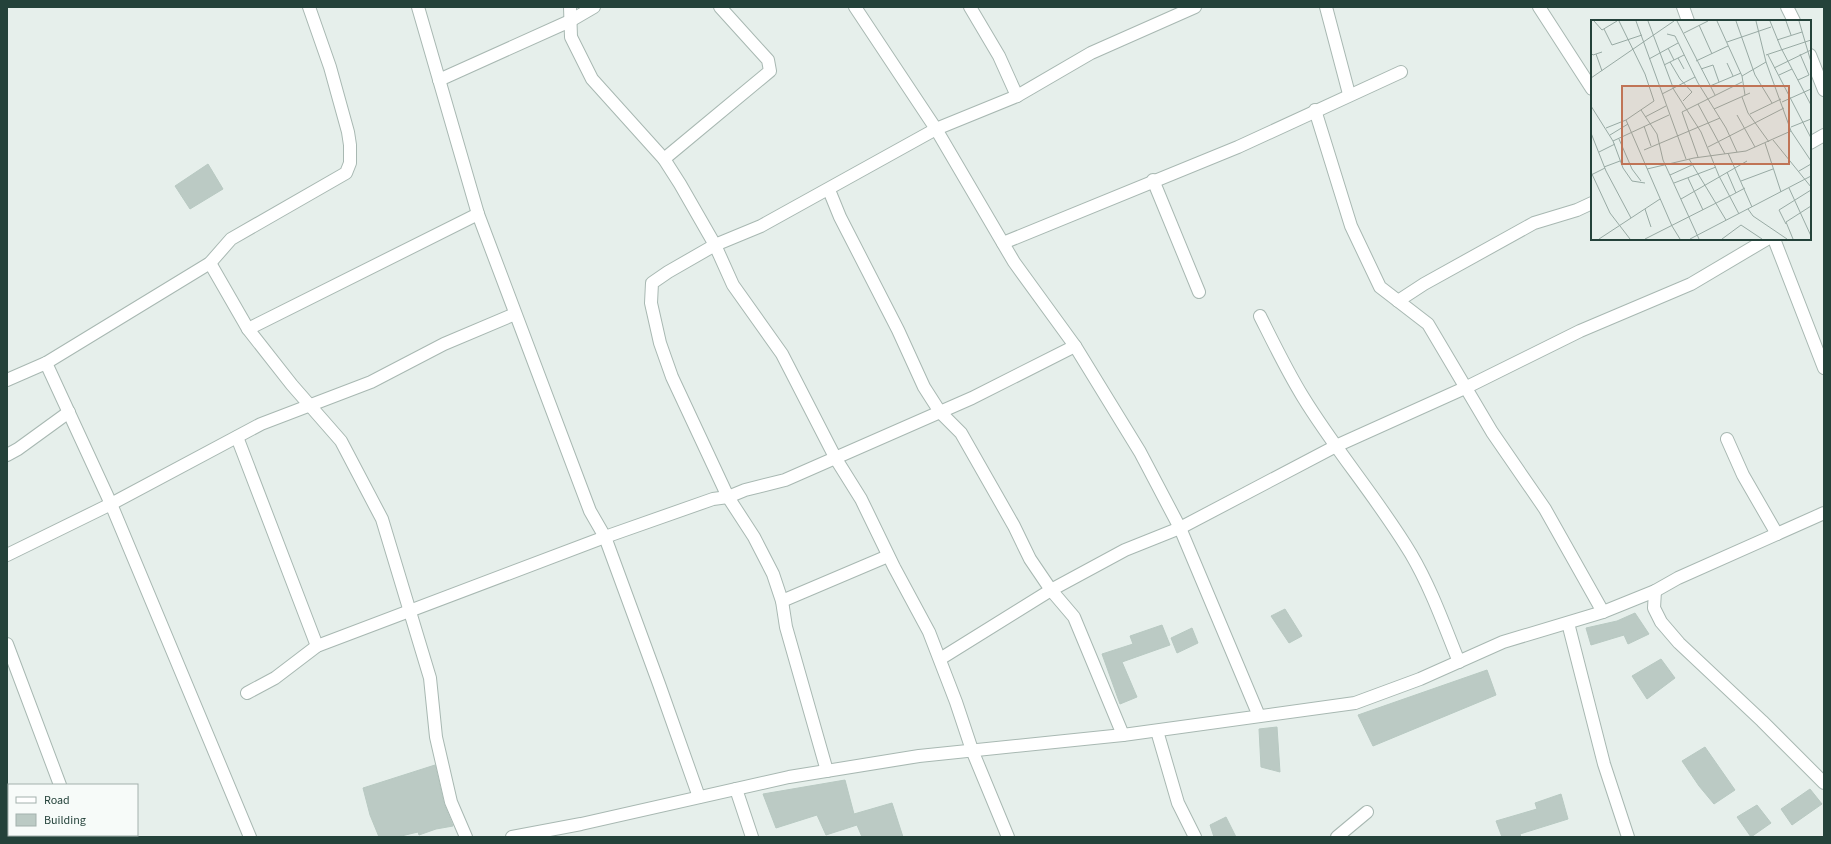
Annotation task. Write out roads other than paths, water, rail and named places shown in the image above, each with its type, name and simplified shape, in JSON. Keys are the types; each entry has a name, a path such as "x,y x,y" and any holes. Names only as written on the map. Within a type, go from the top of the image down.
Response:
{"street":[{"path":"7,380 46,363 210,263 231,239 346,173 350,163 348,132 330,67 309,7"},
{"path":"418,7 478,214 515,314 540,374 590,511 605,537 660,684 699,798"},
{"path":"570,7 571,37 592,79 664,160 715,245 733,285 782,354 836,459 861,499 888,556 929,632 972,750 1008,837"},
{"path":"439,80 570,21 594,7"},
{"path":"664,160 770,71 768,60 720,7"},
{"path":"855,7 936,129 1014,262 1075,346 1140,452 1180,528 1259,716"},
{"path":"970,7 999,56 1017,96"},
{"path":"827,771 786,627 782,601 773,574 754,537 728,497 672,377 660,343 650,302 652,283 715,245 761,226 829,190 936,129 1017,96 1091,53 1194,7"},
{"path":"1326,7 1349,94"},
{"path":"1538,7 1591,87"},
{"path":"1683,7 1688,20"},
{"path":"1787,7 1794,20"},
{"path":"1811,58 1824,90"},
{"path":"1003,243 1154,180 1238,147 1349,94 1401,72"},
{"path":"1315,110 1351,226 1380,287 1428,324 1467,387 1492,432 1544,509 1603,612"},
{"path":"1811,142 1824,135"},
{"path":"1154,180 1198,292"},
{"path":"829,190 840,217 898,330 924,387 940,412 961,433 1014,526 1030,559 1050,590 1074,617 1123,736"},
{"path":"1398,302 1424,284 1534,223 1577,210 1591,203"},
{"path":"248,329 478,214"},
{"path":"940,659 1050,590 1125,550 1180,528 1336,446 1467,387 1580,331 1691,284 1765,240"},
{"path":"1774,240 1824,368"},
{"path":"210,263 248,329 292,385 342,441 382,519 430,678 436,737 451,802 466,837"},
{"path":"7,555 111,504 261,424 371,382 444,344 515,314"},
{"path":"1260,316 1282,361 1303,397 1336,446 1367,487 1411,554 1432,594 1459,662"},
{"path":"247,694 275,678 317,646 411,612 605,537 713,498 728,497 745,490 785,480 836,459 940,412 1075,346"},
{"path":"46,363 111,504 250,837"},
{"path":"7,455 18,449 69,412"},
{"path":"237,437 317,646"},
{"path":"1727,439 1743,475 1777,534"},
{"path":"512,837 581,824 736,789 827,771 919,756 1123,736 1355,703 1420,679 1503,642 1603,612 1655,591 1678,578 1824,513"},
{"path":"782,601 888,556"},
{"path":"1655,591 1654,608 1661,622 1679,643 1762,721 1824,783"},
{"path":"1568,623 1604,764 1628,837"},
{"path":"7,644 60,784"},
{"path":"1157,731 1178,803 1195,837"},
{"path":"736,789 752,837"},
{"path":"1336,837 1367,812"}]}
